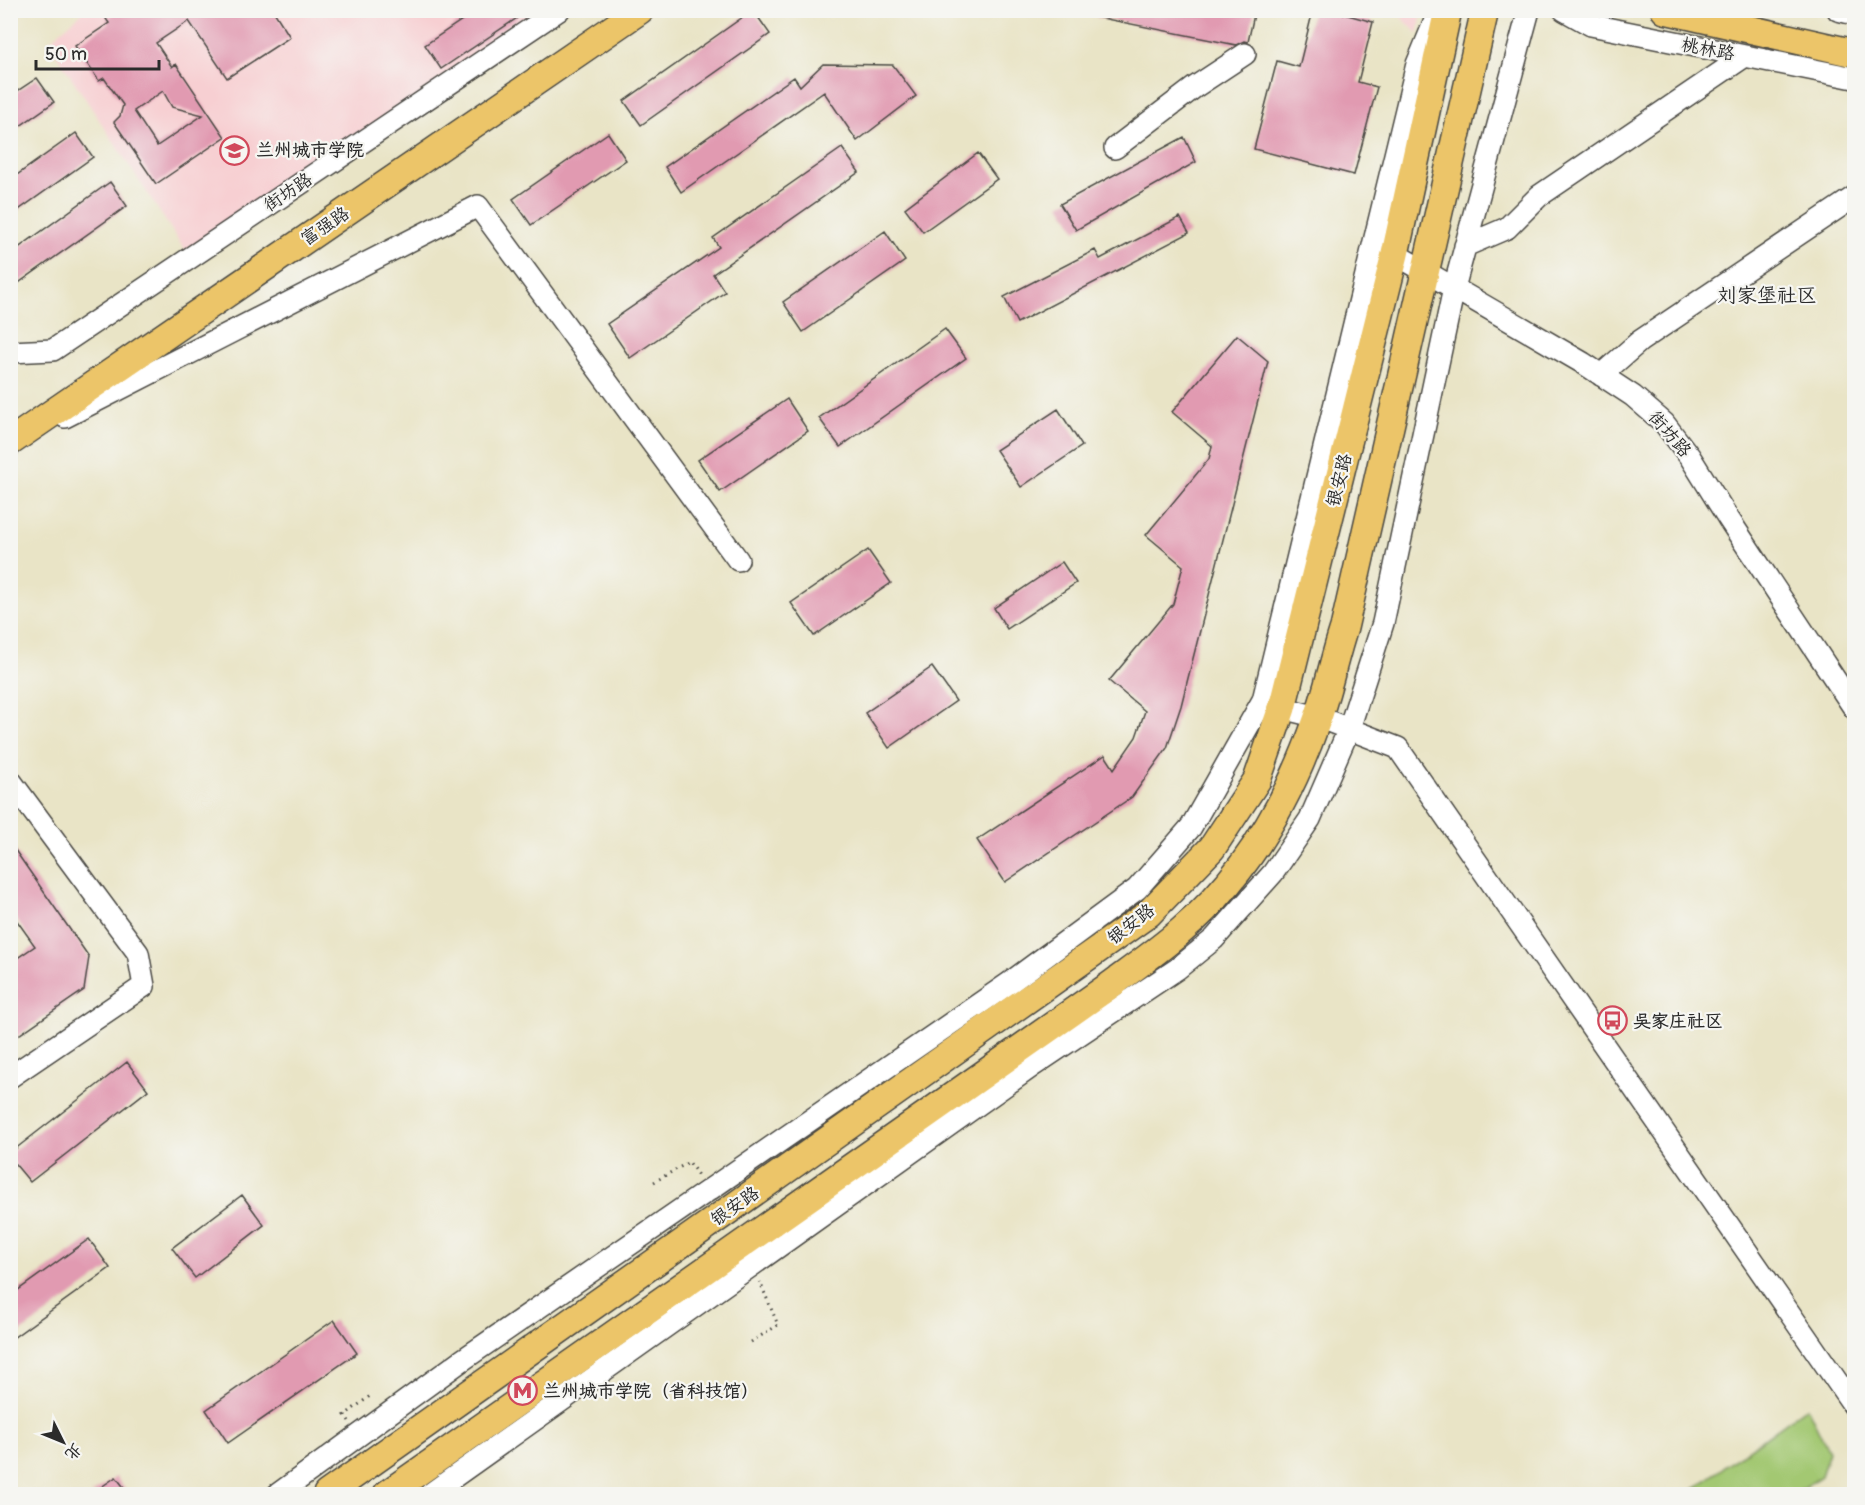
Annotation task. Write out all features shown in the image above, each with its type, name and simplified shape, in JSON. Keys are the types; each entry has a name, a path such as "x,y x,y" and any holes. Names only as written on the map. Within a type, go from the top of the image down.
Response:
{"main road":[{"name":"富强路","path":"10,442 640,10"},
{"name":"银安路","path":"327,1494 1148,914 1212,848 1257,780 1273,704 1395,254 1448,10"},
{"name":"银安路","path":"387,1494 1113,984 1182,931 1230,880 1266,832 1303,758 1318,717 1344,628 1485,10"},
{"name":"桃林路","path":"1665,10 1854,52"}],"street":[{"name":"街坊路","path":"10,352 53,350 559,10"},
{"path":"278,1494 461,1361 998,991 1137,889 1191,827 1273,704 1417,64 1439,10"},
{"path":"430,1494 1034,1065 1177,969 1214,939 1273,873 1310,819 1349,729 1383,623 1454,288 1529,10"},
{"name":"桃林路","path":"1564,10 1591,25 1854,78"},
{"path":"1838,10 1854,14"},
{"path":"1115,148 1195,87 1245,54"},
{"path":"1466,246 1507,228 1539,196 1746,56"},
{"path":"1601,375 1640,341 1854,197"},
{"path":"10,449 81,408 478,206 738,560"},
{"name":"街坊路","path":"1395,254 1601,375 1633,396 1664,423 1690,457 1854,708"},
{"path":"1273,704 1318,717 1398,748 1854,1406"},
{"path":"10,780 138,953 144,986 10,1077"}],"path":[{"path":"654,1182 689,1162"},
{"path":"751,1342 778,1325 753,1265"},
{"path":"345,1415 370,1396"}],"shaded area":[{"name":"兰州城市学院","path":"84,11 563,11 190,258 48,42"},
{"path":"1395,11 1422,11 1418,34"}],"green space":[{"path":"1807,1407 1829,1452 1821,1476 1794,1494 1687,1494"}],"building":[{"path":"119,10 273,10 290,37 227,78 189,21 156,43 172,67 176,64 225,137 156,184 114,122 120,116 123,105 104,78 99,81 75,46 109,23 106,19","holes":["163,91 172,107 203,115 157,146 134,111"]},
{"path":"460,10 512,10 517,18 441,69 425,45 465,18"},
{"path":"753,10 770,34 641,125 624,101"},
{"path":"1097,10 1255,10 1248,42 1244,41 1236,45 1096,17"},
{"path":"1313,10 1330,10 1373,22 1358,82 1377,87 1354,175 1254,149 1277,61 1299,67"},
{"path":"823,64 893,65 916,96 857,141 824,92 681,192 665,167 794,77 800,86"},
{"path":"37,78 54,102 10,133 10,96"},
{"path":"76,133 93,157 10,216 10,180"},
{"path":"608,133 626,160 531,225 513,199"},
{"path":"1184,137 1196,162 1076,230 1060,204"},
{"path":"842,148 859,172 713,274 725,292 630,358 607,324 719,247 713,238"},
{"path":"978,153 997,179 923,232 905,208"},
{"path":"110,182 127,206 10,289 10,254"},
{"path":"1180,217 1189,233 1017,323 1004,297 1095,250 1100,259"},
{"path":"885,231 905,261 803,332 783,302"},
{"path":"945,329 966,358 840,447 819,418"},
{"path":"1237,335 1268,361 1181,706 1167,748 1132,797 1005,882 977,840 1105,755 1114,769 1136,737 1145,711 1109,681 1173,604 1183,566 1146,535 1209,459 1212,446 1172,412"},
{"path":"787,399 808,431 720,492 698,460"},
{"path":"1058,409 1082,446 1021,487 996,450"},
{"path":"868,550 891,583 814,636 791,603"},
{"path":"1062,562 1076,583 1007,629 994,608"},
{"path":"932,667 956,701 889,748 865,713"},
{"path":"10,843 89,957 84,990 10,1041 10,963 35,946 10,911"},
{"path":"127,1062 148,1090 30,1182 10,1158 10,1153"},
{"path":"242,1195 264,1225 195,1278 172,1248"},
{"path":"89,1239 110,1268 10,1340 10,1296"},
{"path":"334,1320 357,1353 228,1443 206,1410"},
{"path":"116,1477 129,1494 91,1494"}],"place":[{"name":"兰州城市学院","path":"235,150"},
{"name":"吴家庄社区","path":"1612,1021"},
{"name":"兰州城市学院（省科技馆）","path":"522,1391"}],"district":[{"name":"刘家堡社区","path":"1767,295"}]}
